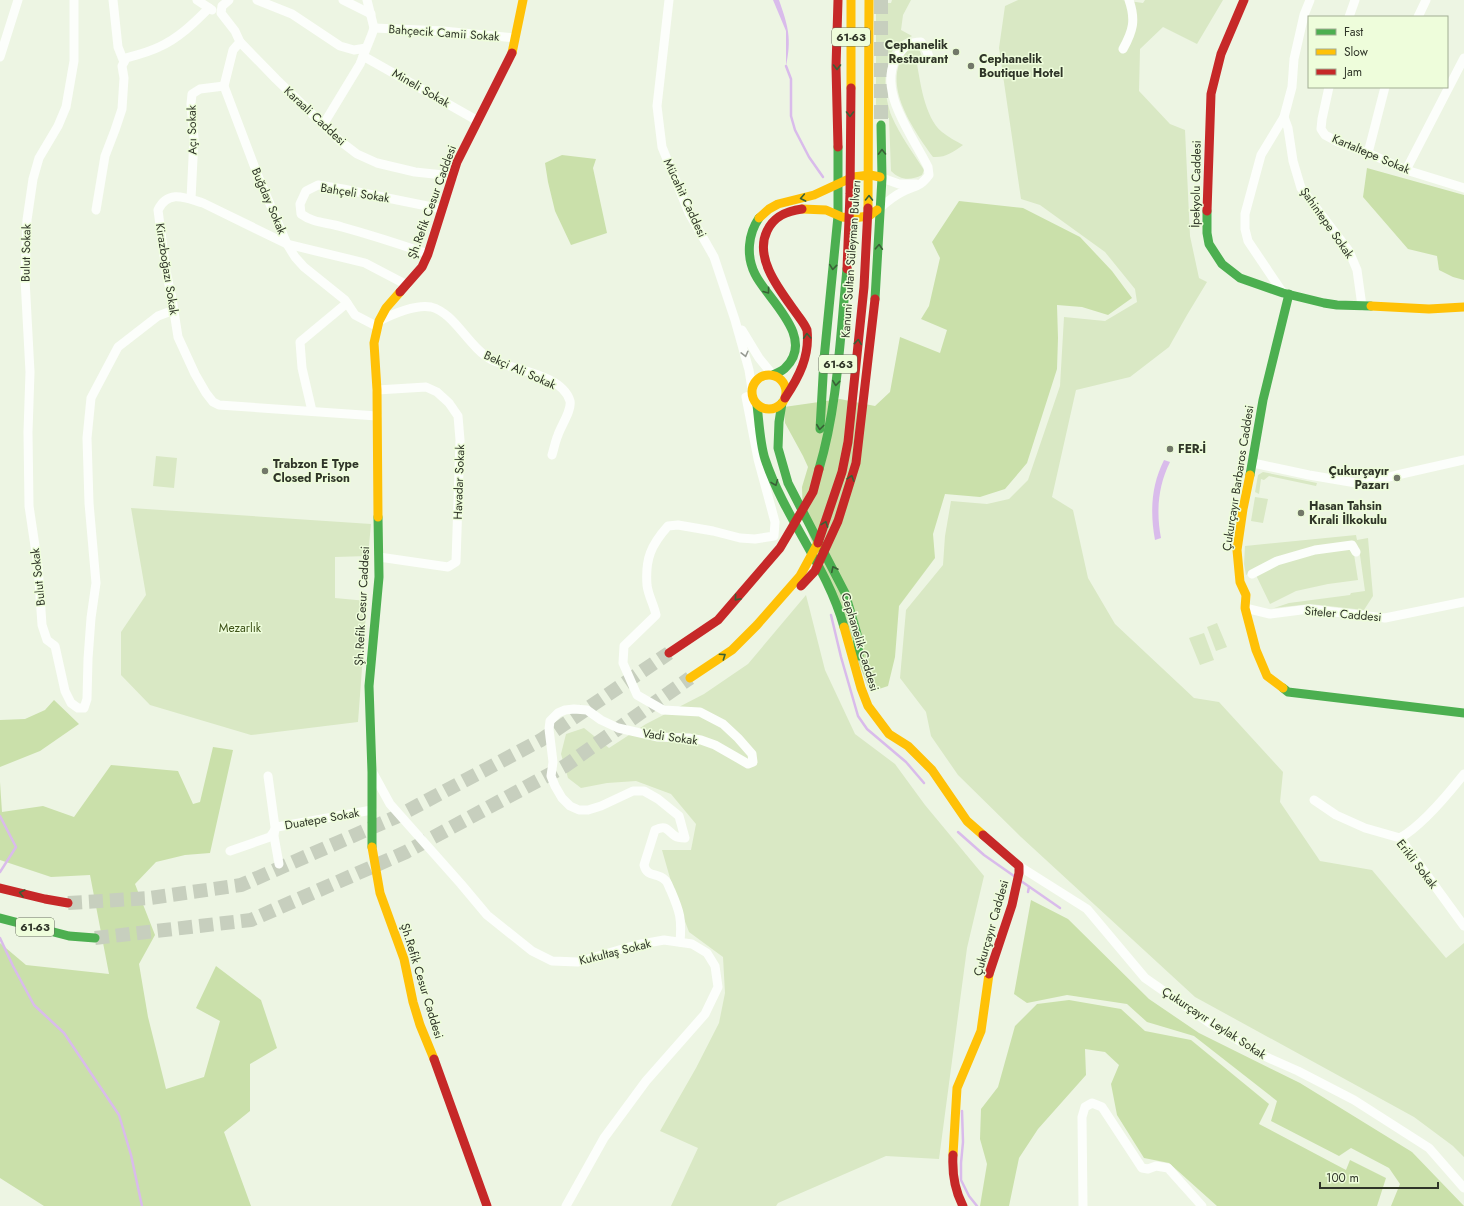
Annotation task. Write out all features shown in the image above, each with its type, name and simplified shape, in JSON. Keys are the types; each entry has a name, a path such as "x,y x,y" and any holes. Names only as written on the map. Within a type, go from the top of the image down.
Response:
{"street":[{"path":"0,57 18,0"},
{"name":"Bulut Sokak","path":"74,0 74,61 66,107 58,126 39,158 33,179 27,220 25,279 30,372 28,432 29,506 38,566 42,625 47,640 55,646 65,691 70,703 78,708 84,708 87,698 91,618 96,583 89,503 87,438 91,398 118,347 158,316 174,310"},
{"path":"113,0 118,47 124,62"},
{"path":"197,0 209,8 221,13 222,6 229,0"},
{"path":"257,0 292,14 340,46 365,52"},
{"path":"343,0 371,14"},
{"path":"323,124 348,84 365,52 374,28 367,0"},
{"name":"Şh.Refik Cesur Caddesi","path":"487,1206 439,1070 420,1025 413,1002 404,959 380,893 372,846 372,772 369,686 379,577 377,390 374,343 379,324 386,308 422,267 428,254 457,162 511,55 523,0"},
{"name":"Mücahit Caddesi","path":"669,0 658,106 662,147 690,213 714,257 735,320 749,370 752,392 746,397 758,459 775,522 774,536"},
{"name":"61-63","path":"749,584 778,541 804,489 817,454 822,412 824,359 838,216 839,182 836,67 838,0"},
{"name":"Kanuni Sultan Süleyman Bulvarı","path":"669,653 718,620 780,548 813,492 824,453 835,388 848,255 850,194 851,0"},
{"name":"Kanuni Sultan Süleyman Bulvarı","path":"690,678 732,650 757,625 800,576 817,547 842,472 845,457 864,287 868,229 869,0"},
{"path":"1123,49 1130,37 1134,22 1129,0"},
{"name":"İpekyolu Caddesi","path":"1244,0 1221,54 1211,94 1207,193 1208,233 1209,244 1222,264 1240,278 1286,294 1337,305 1429,309 1464,307"},
{"path":"1286,294 1248,241 1245,229 1245,214 1261,155 1284,117 1292,86 1294,59 1304,15 1310,0"},
{"path":"1349,16 1355,0"},
{"path":"1418,16 1426,0"},
{"path":"96,210 105,156 122,109 124,78 122,66 126,58 158,48 169,42 187,29 209,8"},
{"name":"Karaali Caddesi","path":"221,13 235,30 240,42 340,141 358,154 377,163 415,172 453,176"},
{"name":"Bahçecik Camii Sokak","path":"374,28 443,31 515,38"},
{"path":"224,86 233,50 240,42"},
{"path":"922,184 899,184 876,176 861,175 846,178 825,191 813,196 788,200 774,206 761,215 754,225 750,235 750,261 756,277 786,317 793,331 795,346 793,358 787,367 773,375 762,376 757,379 752,392 757,404 767,409 773,409 784,400 800,375 808,348 807,329 767,267 762,254 764,238 770,225 781,215 796,209 826,210 838,216 855,218 872,216 892,197 922,184 929,175 928,167 900,117 890,77 895,59 904,47 913,42 921,42 927,50 929,57"},
{"name":"Mineli Sokak","path":"365,52 478,121"},
{"path":"1406,170 1462,65"},
{"name":"Açı Sokak","path":"191,199 194,138 191,104 192,94 200,89 224,86"},
{"name":"Buğday Sokak","path":"224,86 241,133 287,244 295,257 304,267 347,303 355,315 379,324"},
{"name":"Kartaltepe Sokak","path":"1329,88 1321,129 1325,135 1338,142 1368,153 1406,170 1464,188"},
{"path":"1368,153 1385,88"},
{"name":"Şahintepe Sokak","path":"1284,117 1288,128 1293,161 1301,188 1349,251 1357,270 1362,306"},
{"name":"61-63","path":"776,603 798,589 815,571 838,521 856,463 876,286 882,178 881,126"},
{"name":"Bahçeli Sokak","path":"428,254 385,239 310,220 302,214 300,204 306,191 318,186 343,189 442,209"},
{"name":"Kirazboğazı Sokak","path":"377,416 219,405 213,402 195,374 178,337 166,272 158,210 162,202 169,197 180,196 191,199 203,203 287,244 365,263 407,285"},
{"name":"Çukurçayır Barbaros Caddesi","path":"1286,294 1263,400 1237,550 1240,582 1246,595 1245,608 1256,650 1267,676 1288,692 1464,712"},
{"path":"312,411 302,368 300,342 347,303"},
{"name":"Bekçi Ali Sokak","path":"379,324 392,314 410,309 429,307 441,310 482,355 500,364 530,372 557,384 567,395 570,403 568,414 558,436 552,455"},
{"path":"735,320 759,358 773,375 783,382 786,392 779,422 778,448 788,482 845,593 857,634 861,688"},
{"name":"Havadar Sokak","path":"377,390 426,388 437,392 449,403 458,416 460,440 456,562 448,568 378,557"},
{"name":"Cephanelik Caddesi","path":"757,404 765,458 783,501 822,570 838,605 861,688 868,706 889,734 908,746 932,770 967,821 1019,869"},
{"path":"1253,463 1362,484 1464,460"},
{"name":"Vadi Sokak","path":"680,942 681,916 666,880 645,870 644,865 655,830 663,828 669,829 675,836 685,838 679,816 658,799 644,791 633,791 601,806 588,810 579,810 570,806 558,792 551,776 553,762 549,729 550,721 558,713 565,710 587,710 601,720 618,728 658,737 701,740 725,750 743,762 748,764 753,762 752,754 723,724 700,712 664,710 637,695 623,664 624,646 656,615 654,604 647,586 648,557 653,545 668,526 678,525 755,540 774,536"},
{"path":"1252,574 1277,561 1316,550 1352,545 1356,552"},
{"name":"Siteler Caddesi","path":"1245,608 1270,614 1309,609 1385,618 1464,602"},
{"name":"Kukultaş Sokak","path":"372,772 390,804 487,915 532,951 552,961 578,962 636,945 664,940 692,944 707,953 715,966 718,987 705,1014 646,1081 604,1138 566,1206"},
{"path":"1400,838 1410,832 1454,787 1464,774"},
{"name":"Duatepe Sokak","path":"268,776 279,864"},
{"name":"Erikli Sokak","path":"1314,800 1336,815 1365,828 1400,838 1464,926"},
{"name":"Duatepe Sokak","path":"230,851 270,837 278,827 372,810"},
{"name":"Çukurçayır Caddesi","path":"963,1206 958,1196 952,1167 957,1088 981,1031 989,972 1012,905 1019,869"},
{"name":"Çukurçayır Leylak Sokak","path":"1019,869 1087,910 1145,978 1211,1024 1264,1056 1298,1070 1354,1100 1429,1148 1464,1188"},
{"name":"61-63","path":"0,888 68,903"},
{"name":"61-63","path":"0,918 69,936 95,938"},
{"path":"1083,1206 1082,1117 1085,1108 1092,1103 1102,1106 1142,1168 1148,1169 1156,1166 1168,1168 1202,1206"}],"green space":[{"path":"892,0 911,0 903,15 901,30 912,36 900,42 894,48 890,56 886,73 887,100 892,117 924,170 922,175 909,179 902,178 891,171 889,118 876,118 876,3 891,3"},
{"path":"1018,0 1122,0 1143,3 1145,0 1223,0 1197,44 1163,27 1140,49 1139,91 1170,124 1185,130 1190,236 1199,278 1207,282 1169,347 1130,377 1076,390 1052,497 1073,510 1088,578 1115,624 1194,698 1219,702 1283,772 1280,802 1320,861 1372,870 1446,958 1464,943 1464,1157 1453,1146 1414,1117 1195,997 1021,837 958,775 931,736 926,712 900,678 906,610 943,565 945,536 951,501 987,504 1009,499 1028,480 1060,386 1064,317 1105,321 1137,302 1135,289 1105,252 1040,205 1021,199 999,48 1005,6"},
{"path":"910,48 916,48 920,51 922,57 916,58 921,87 931,117 942,132 963,145 945,155 933,157 916,133 902,104 898,89 897,74 901,60"},
{"path":"562,155 596,159 593,168 607,233 571,245 555,211 545,163"},
{"path":"1367,168 1464,195 1464,280 1453,277 1439,270 1437,256 1408,249 1363,197"},
{"path":"959,201 1023,208 1080,237 1112,271 1132,298 1108,315 1082,307 1057,305 1057,369 1027,463 1005,489 980,497 945,494 933,534 935,558 899,606 895,657 888,686 870,692 803,519 802,487 808,467 785,423 784,407 840,399 875,406 890,392 900,337 940,353 947,330 921,319 929,306 940,258 932,242"},
{"path":"156,456 177,458 174,488 153,486"},
{"path":"1263,472 1317,483 1316,486 1269,476 1264,480 1261,479 1259,494 1255,492 1258,475"},
{"path":"1255,497 1268,499 1263,523 1251,521"},
{"name":"Mezarlık","path":"131,508 371,524 368,556 335,557 335,598 367,601 358,722 251,735 150,705 121,675 121,632 146,595"},
{"path":"1356,535 1357,540 1368,538 1373,596 1364,610 1310,604 1274,608 1289,603 1350,595 1351,593 1365,591 1359,548 1353,548 1358,580 1328,584 1296,591 1270,604 1254,571 1246,575 1244,564 1245,546"},
{"path":"806,595 825,670 855,734 895,764 925,805 984,876 967,948 939,1159 886,1156 778,1203 776,1206 671,1206 698,1148 660,1131 696,1068 719,1023 725,993 723,957 689,932 674,892 662,850 691,850 696,824 671,794 636,781 607,783 581,788 568,778 561,754 566,734 584,728 609,748 646,724 704,694 748,664"},
{"path":"1217,623 1227,647 1216,651 1207,627"},
{"path":"1204,633 1214,660 1200,665 1189,638"},
{"path":"54,700 79,724 40,751 0,767 0,720 25,719 45,710"},
{"path":"213,747 233,750 210,853 185,855 156,862 135,884 155,935 139,964 148,1017 166,1089 204,1077 220,1021 196,1008 216,966 261,1000 277,1048 250,1064 250,1111 224,1132 251,1206 44,1206 0,1178 0,943 26,965 109,974 90,875 51,877 0,860 0,782 2,812 43,806 74,817 111,765 178,771 193,804 200,802"},
{"path":"1031,900 1068,919 1149,999 1199,1033 1300,1083 1412,1152 1464,1206 1391,1206 1400,1184 1389,1168 1351,1148 1339,1156 1271,1121 1277,1101 1194,1036 1147,1022 1127,1004 1067,995 1027,1003 1014,994"},
{"path":"1069,1000 1121,1009 1145,1031 1191,1040 1269,1104 1259,1124 1346,1170 1350,1160 1386,1178 1377,1206 1217,1206 1169,1163 1144,1158 1117,1115 1111,1084 1119,1065 1105,1052 1085,1049 1086,1075 1038,1129 1019,1158 1009,1206 980,1206 987,1164 980,1139 981,1109 998,1087 1015,1026 1037,1004"}],"shaded area":[{"path":"773,0 779,0 787,25 789,48 786,66 786,31"},
{"path":"1164,460 1170,462 1163,480 1159,499 1158,509 1161,538 1155,540 1152,519 1154,489"}],"waterway":[{"path":"786,66 791,79 791,116 795,130 809,157 823,177"},
{"path":"831,615 858,716 867,729 906,762 924,783"},
{"path":"0,816 16,847 0,872"},
{"path":"958,832 984,855 1014,876"},
{"path":"1021,881 1060,908"},
{"path":"1028,892 1029,887"},
{"path":"0,938 34,1005 64,1033 119,1115 131,1155 142,1206"},
{"path":"962,1111 963,1142 961,1180 969,1196 977,1206"}],"tunnel":[{"path":"881,0 881,125"},
{"path":"68,903 150,898 241,885 396,817 541,740 669,653"},
{"path":"95,938 251,920 406,852 565,766 690,678"}],"traffic: fast":[{"path":"875,299 882,178 881,125"},
{"path":"820,429 824,359 838,216 838,147"},
{"path":"1207,211 1207,233 1209,244 1222,264 1240,278 1283,293 1324,303 1371,306"},
{"path":"759,218 752,231 749,253 752,267 761,284 793,331 796,343 794,355 786,367 782,371 773,375"},
{"path":"819,469 834,395 847,269"},
{"path":"1250,475 1263,400 1289,294"},
{"path":"782,403 779,422 778,448 788,483 845,593 857,634 859,656"},
{"path":"757,405 763,453 773,481 827,583 837,605 844,627"},
{"path":"372,847 372,772 369,686 379,577 378,517"},
{"path":"1283,688 1288,692 1464,713"},
{"path":"0,918 69,936 95,938"}],"traffic: slow":[{"path":"512,53 523,0"},
{"path":"851,0 851,88"},
{"path":"868,208 869,0"},
{"path":"759,218 769,209 778,204 814,195 853,177 870,175 880,177"},
{"path":"802,209 826,210 842,217 853,218 869,216 877,210"},
{"path":"378,517 377,390 374,343 379,321 386,308 400,292"},
{"path":"1371,306 1429,309 1464,307"},
{"path":"766,375 772,375 776,376 783,382 786,392 785,399 779,406 772,409 766,409 762,408 755,402 752,395 752,389 753,385 759,378 766,375"},
{"path":"1250,475 1237,550 1240,582 1246,595 1245,608 1256,650 1267,676 1283,688"},
{"path":"690,678 732,650 757,625 800,576 818,543"},
{"path":"844,627 861,688 868,706 889,734 908,746 932,770 967,821 983,835"},
{"path":"372,847 380,893 404,959 413,1002 420,1025 434,1059"},
{"path":"953,1155 957,1088 981,1031 989,974"}],"traffic: jam":[{"path":"838,0 836,67 838,147"},
{"path":"1207,211 1211,94 1221,54 1244,0"},
{"path":"400,292 422,267 428,254 457,162 512,53"},
{"path":"847,269 850,194 851,88"},
{"path":"818,543 842,472 848,442 864,287 868,208"},
{"path":"785,398 799,374 805,357 807,349 807,330 772,276 764,253 764,242 767,231 777,218 791,211 802,209"},
{"path":"801,586 815,571 838,521 856,463 875,299"},
{"path":"669,653 718,620 780,548 813,492 819,469"},
{"path":"983,835 1019,866 1019,873 1012,905 989,974"},
{"path":"0,888 68,903"},
{"path":"434,1059 487,1206"},
{"path":"953,1155 955,1182 963,1206"}],"place":[{"name":"Cephanelik Restaurant","path":"956,52"},
{"name":"Cephanelik Boutique Hotel","path":"971,66"},
{"name":"FER-İ","path":"1170,449"},
{"name":"Trabzon E Type Closed Prison","path":"265,471"},
{"name":"Çukurçayır Pazarı","path":"1397,478"},
{"name":"Hasan Tahsin Kırali İlkokulu","path":"1301,513"}]}
